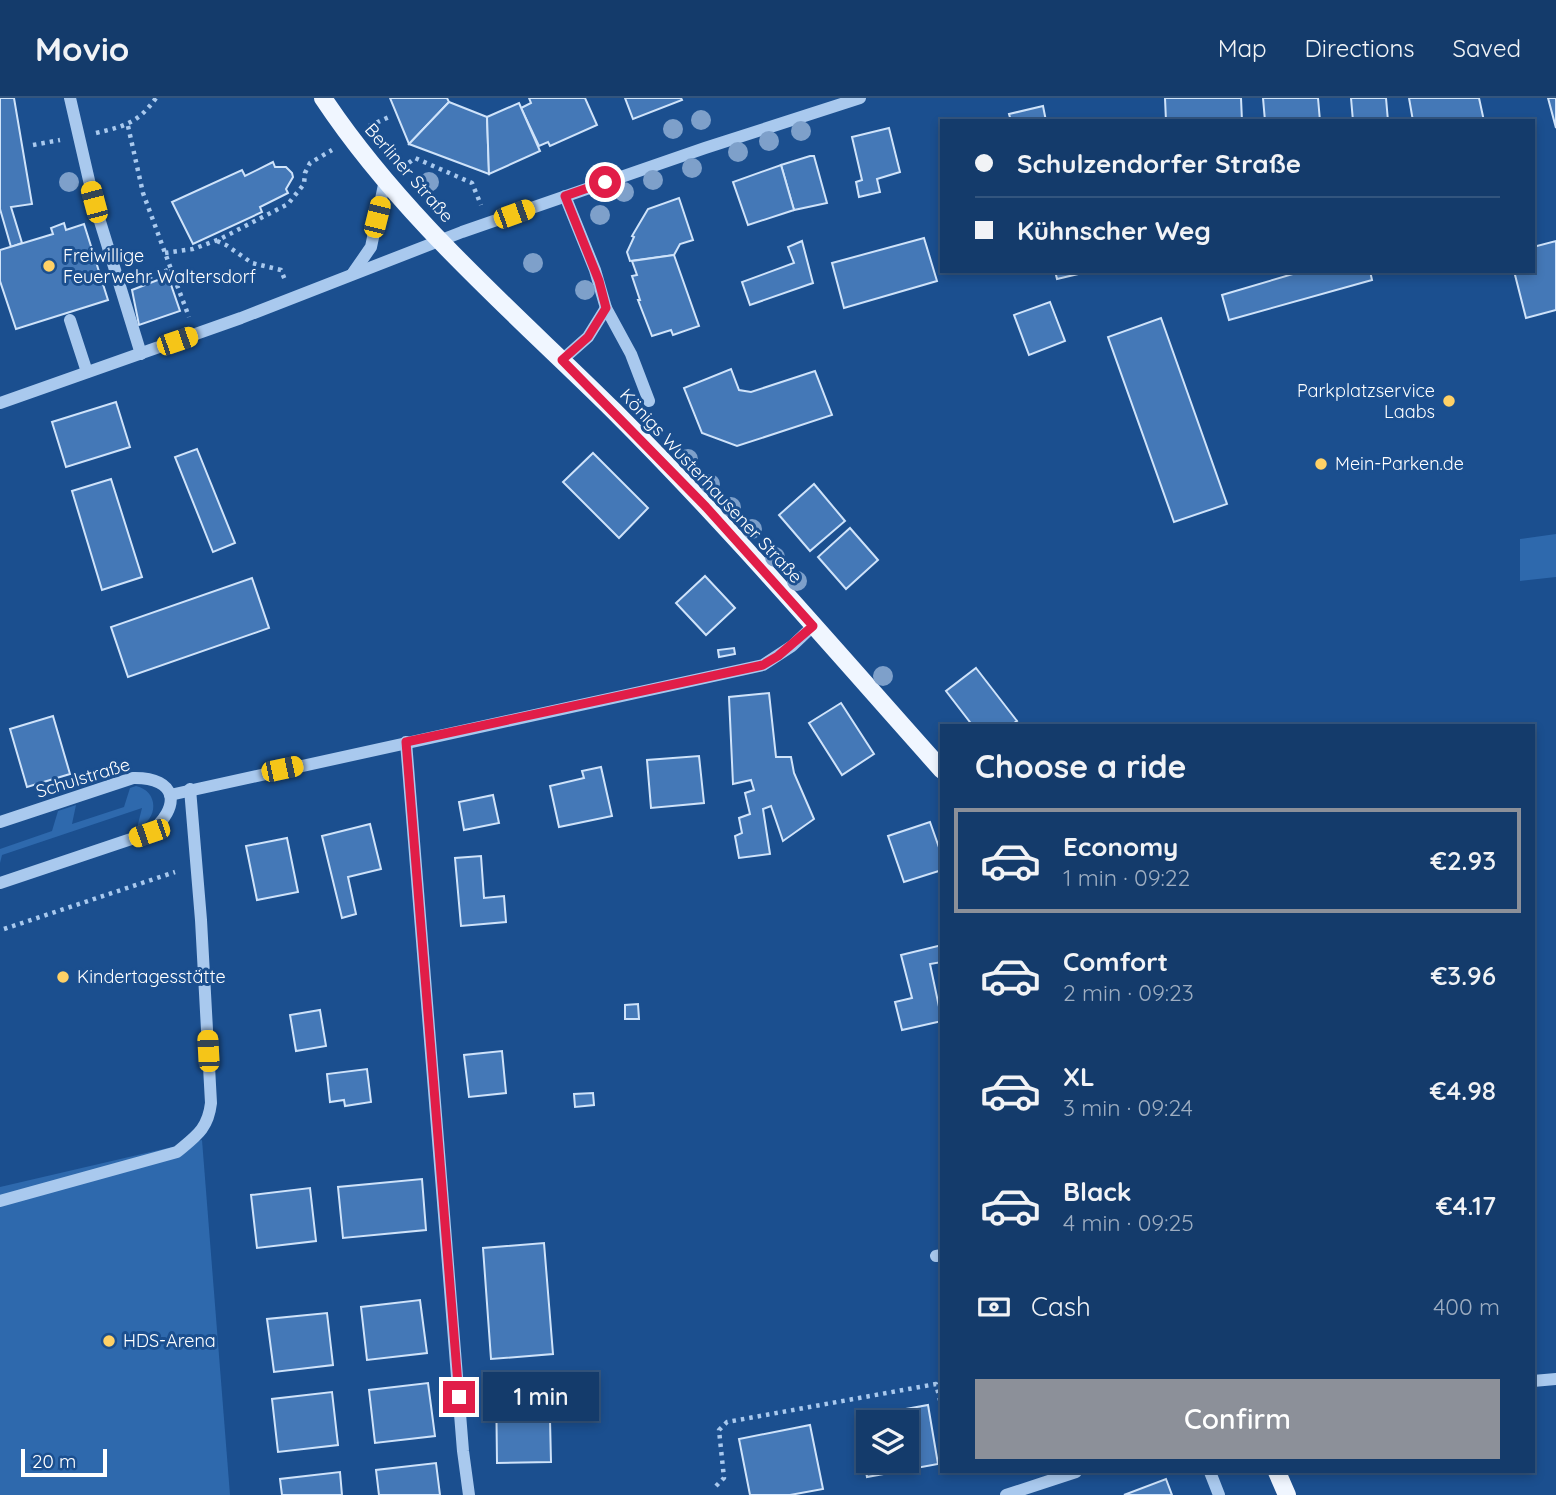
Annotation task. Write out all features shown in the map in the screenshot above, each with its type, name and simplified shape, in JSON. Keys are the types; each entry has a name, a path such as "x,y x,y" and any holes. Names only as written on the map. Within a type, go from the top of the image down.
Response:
{"main road":[{"name":"Berliner Straße","path":"323,98 361,152 392,175 440,240"},
{"name":"Königs Wusterhausener Straße","path":"440,240 706,507 940,768"},
{"path":"1277,1473 1287,1495"}],"street":[{"path":"69,98 94,202 141,354"},
{"path":"1,398 141,354 440,240 565,196 860,98"},
{"path":"353,273 371,247 392,175"},
{"path":"565,196 599,281 606,308 631,354 649,401"},
{"path":"562,360 588,337 606,308"},
{"path":"70,320 88,372"},
{"path":"0,883 149,833 163,822 171,807 170,795 763,665 785,651 813,626"},
{"path":"406,742 463,1451 469,1495"},
{"name":"Schulstraße","path":"0,822 133,778 150,778 162,784 170,795"},
{"path":"0,1201 177,1152 198,1135 209,1119 211,1103 201,920 190,789"},
{"path":"1535,1381 1556,1379"},
{"path":"1006,1495 1073,1473"},
{"path":"1210,1473 1219,1495"}],"path":[{"path":"33,145 128,126 147,111 156,98"},
{"path":"368,126 389,117"},
{"path":"128,126 143,193 196,334"},
{"path":"165,253 193,249 216,241 288,204 304,184 310,163 332,149"},
{"path":"392,175 415,158 472,183 481,206"},
{"path":"216,241 252,263 281,270"},
{"path":"122,288 171,269"},
{"path":"4,929 175,872"},
{"path":"716,1486 724,1478 719,1430 727,1422 936,1384 940,1400"}],"shaded area":[{"path":"1556,534 1556,577 1520,581 1520,539"},
{"path":"136,786 149,794 153,806 149,819 137,828 142,808 2,855 0,863 0,849 52,831 58,811 76,805 72,824 124,807 130,788"},
{"name":"HDS-Arena","path":"202,1140 230,1495 0,1495 0,1187"}],"building":[{"path":"0,98 14,98 32,204 11,207 22,243 11,247 0,209"},
{"path":"390,98 447,98 449,102 409,144"},
{"path":"529,98 585,98 597,125 550,146 548,142 539,146 521,108 531,103"},
{"path":"625,98 681,98 682,100 633,119"},
{"path":"1165,98 1241,98 1242,119 1166,119"},
{"path":"1263,98 1318,98 1320,119 1265,119"},
{"path":"1351,98 1386,98 1388,119 1353,119"},
{"path":"1409,98 1479,98 1484,119 1413,119"},
{"path":"1548,98 1556,98 1556,128"},
{"path":"449,102 487,117 489,174 409,144"},
{"path":"519,103 540,151 489,174 487,117"},
{"path":"1043,106 1046,119 1010,119 1009,114"},
{"path":"889,128 900,172 877,179 880,192 859,197 856,182 862,180 852,137"},
{"path":"814,156 827,203 794,210 781,165"},
{"path":"273,162 275,167 286,167 292,173 293,177 286,189 288,193 260,207 262,212 193,244 172,202 242,170 245,176"},
{"path":"781,165 794,210 748,225 733,182"},
{"path":"679,198 693,240 680,244 674,255 630,261 627,252 634,237 632,236 648,209"},
{"name":"Freiwillige Feuerwehr Waltersdorf","path":"64,223 66,230 84,224 108,300 16,329 0,281 0,250 53,234 51,228"},
{"path":"924,238 937,281 844,308 832,263"},
{"path":"802,241 813,283 750,305 742,282 794,263 788,247"},
{"path":"1556,241 1556,310 1526,318 1515,273 1535,273 1535,246"},
{"path":"674,255 699,326 673,335 671,330 652,336 638,300 632,276 637,275 632,261"},
{"path":"1056,273 1082,273 1057,279"},
{"path":"1296,273 1370,273 1372,280 1229,320 1222,295"},
{"path":"168,276 180,311 139,325 132,290"},
{"path":"1050,302 1065,341 1029,355 1014,315"},
{"path":"1161,318 1227,504 1174,522 1108,337"},
{"path":"731,369 739,390 751,392 815,371 832,415 737,446 702,433 684,388"},
{"path":"116,402 130,447 66,467 52,422"},
{"path":"197,449 235,543 213,552 175,457"},
{"path":"593,453 648,508 619,538 563,482"},
{"path":"111,479 142,577 102,590 72,491"},
{"path":"814,484 845,521 810,551 779,515"},
{"path":"850,528 878,560 846,589 818,557"},
{"path":"705,576 735,608 706,635 676,603"},
{"path":"252,578 269,628 128,677 111,627"},
{"path":"734,648 735,654 719,657 718,650"},
{"path":"976,668 1017,721 1012,724 971,724 946,691"},
{"path":"769,693 776,757 791,757 794,773 814,819 783,841 771,806 763,809 770,854 739,858 735,836 742,833 739,818 750,814 745,793 754,790 751,780 733,784 729,697"},
{"path":"841,703 874,754 842,775 809,723"},
{"path":"53,716 70,774 27,787 10,729"},
{"path":"699,756 704,803 651,808 647,760"},
{"path":"601,767 612,816 559,827 550,786 584,778 582,771"},
{"path":"493,795 499,823 464,830 459,802"},
{"path":"930,822 940,850 940,871 904,882 888,836"},
{"path":"370,824 381,869 348,877 356,914 342,918 322,836"},
{"path":"287,838 298,892 257,900 246,846"},
{"path":"481,856 484,898 504,896 506,922 461,926 455,858"},
{"path":"940,945 940,962 930,964 940,1021 902,1030 895,1002 912,998 901,955"},
{"path":"638,1004 639,1019 625,1019 625,1005"},
{"path":"320,1010 326,1046 296,1051 290,1015"},
{"path":"502,1051 506,1093 469,1097 464,1055"},
{"path":"367,1069 371,1102 345,1106 344,1100 330,1102 327,1074"},
{"path":"593,1093 594,1105 575,1107 574,1094"},
{"path":"422,1179 426,1230 343,1238 338,1187"},
{"path":"310,1188 316,1241 257,1248 251,1195"},
{"path":"544,1243 553,1354 491,1359 483,1248"},
{"path":"420,1300 427,1353 367,1360 361,1307"},
{"path":"327,1313 333,1365 274,1372 267,1319"},
{"path":"549,1377 551,1462 497,1463 496,1378"},
{"path":"428,1383 435,1436 375,1443 369,1390"},
{"path":"332,1392 338,1445 278,1452 272,1399"},
{"path":"928,1405 938,1464 919,1467 919,1410 900,1410"},
{"path":"810,1425 823,1489 790,1495 750,1495 739,1439"},
{"path":"436,1463 440,1495 379,1495 376,1470"},
{"path":"340,1472 342,1495 282,1495 280,1479"},
{"path":"866,1473 889,1473 867,1477"},
{"path":"1166,1479 1172,1495 1124,1495"}],"place":[{"name":"Freiwillige Feuerwehr Waltersdorf","path":"49,266"},
{"name":"Parkplatzservice Laabs","path":"1449,401"},
{"name":"Mein-Parken.de","path":"1321,464"},
{"name":"Kindertagesstätte","path":"63,977"},
{"name":"HDS-Arena","path":"109,1341"}],"route":[{"path":"459,1397 406,742 763,665 800,639 813,626 706,507 562,360 588,337 606,308 599,281 565,196 605,182"}]}
